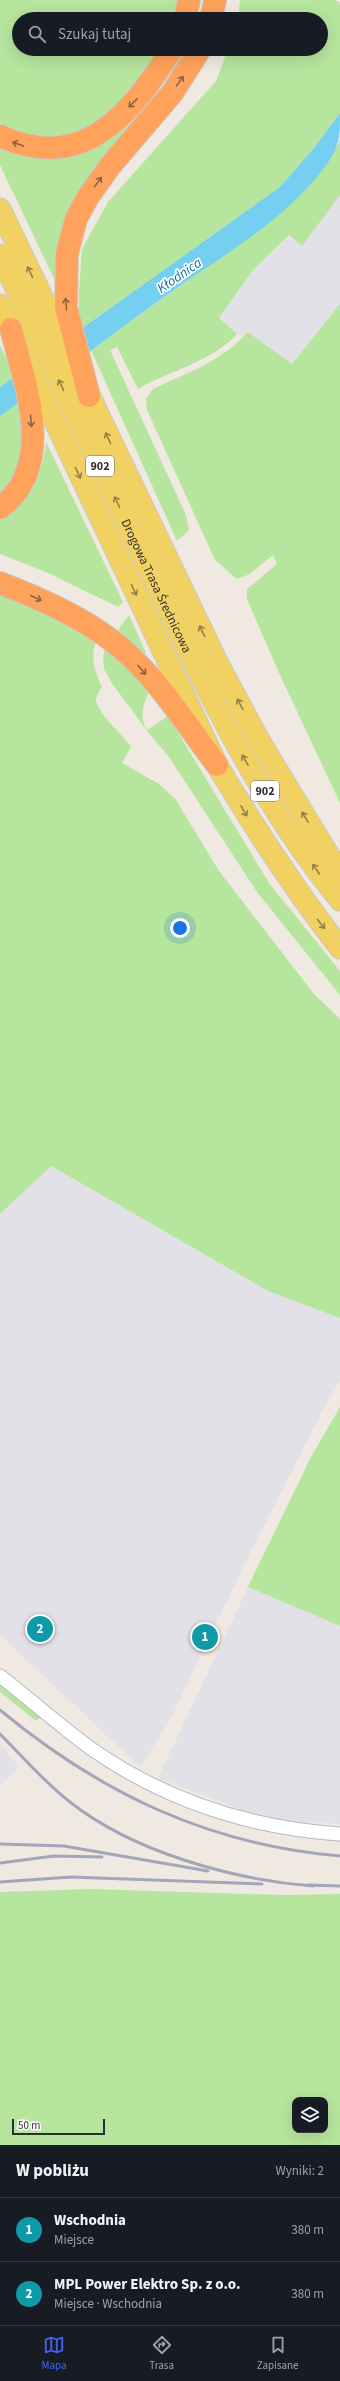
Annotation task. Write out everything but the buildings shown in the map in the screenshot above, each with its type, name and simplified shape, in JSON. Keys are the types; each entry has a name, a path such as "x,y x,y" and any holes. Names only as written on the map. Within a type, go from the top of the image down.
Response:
{"highway":[{"path":"186,12 189,0"},
{"path":"212,12 215,0"},
{"path":"0,136 25,146 51,149 75,145 93,137 115,122 142,94 167,56"},
{"path":"89,396 66,307 67,254 76,219 88,196 110,166 173,92 196,56"},
{"path":"0,508 9,501 24,482 30,467 33,441 30,408 11,329"},
{"path":"0,583 74,616 111,640 175,697 218,765"}],"main road":[{"path":"0,209 219,666 264,748 340,874"},
{"name":"Drogowa Trasa Średnicowa","path":"0,255 200,676 244,758 319,874 340,900"},
{"name":"Drogowa Trasa Średnicowa","path":"0,305 175,697"},
{"name":"902","path":"218,765 258,835 305,903 340,948"}],"street":[{"path":"0,1676 83,1742 143,1781 199,1806 254,1822 297,1831 340,1834"}],"shaded area":[{"path":"340,195 340,304 292,364 248,332 243,338 219,319 253,270 289,235 302,245"},
{"path":"50,1166 268,1291 340,1318 340,1381 326,1404 248,1557 169,1722 140,1767 0,1635 0,1214"},
{"path":"248,1587 340,1626 340,1824 268,1820 158,1778"},
{"path":"0,1744 19,1767 0,1785"}],"green space":[{"path":"0,0 184,0 181,12 12,12 12,56 160,56 108,118 68,137 33,137 15,131 0,123"},
{"path":"240,0 335,0 340,3 340,113 314,148 280,187 257,206 83,328 79,311 82,249 108,202 216,81 225,56 328,56 328,12 239,12"},
{"path":"140,113 143,116 81,194 56,283 0,165 0,143 53,155 67,156 78,154 88,151 107,141 116,135"},
{"path":"340,140 340,195 302,246 289,235 253,270 219,318 237,334 227,344 203,359 150,382 138,389 117,347 110,350 186,515 189,530 177,541 91,350 252,236 272,220 309,184 325,164"},
{"path":"340,304 340,803 279,673 247,599 247,589 277,564 273,555 250,574 237,579 215,560 147,410 146,399 153,389 191,372 215,359 238,342 248,332 292,364"},
{"path":"0,345 15,376 0,387"},
{"path":"23,400 27,455 0,498 0,416"},
{"path":"46,442 123,602 118,607 46,572 0,554 0,520 19,505 33,487 42,465"},
{"path":"0,592 56,616 96,641 93,659 102,687 96,698 97,703 105,716 131,747 122,763 159,784 176,800 219,871 314,994 340,1019 340,1318 268,1291 51,1166 0,1214"},
{"path":"129,615 146,653 144,654 118,630"},
{"path":"105,647 128,667 148,693 143,707 142,716 147,730 168,716 269,883 340,971 340,995 257,892 169,757 151,736 111,682 104,669 103,658"},
{"path":"340,1407 340,1626 248,1587 311,1457"},
{"path":"0,1683 40,1717 36,1721 0,1692"},
{"path":"91,1889 284,1895 340,1894 340,2145 0,2145 0,1892"}],"water":[{"name":"Kłodnica","path":"340,113 337,146 327,164 310,185 272,221 0,416 0,387 280,187 314,148"}],"railway":[{"path":"0,1710 38,1740 77,1766 117,1790 158,1810 201,1827 246,1840 292,1850 340,1856"},
{"path":"0,1734 42,1778 60,1794 95,1820 123,1835 154,1849 218,1870 282,1883 313,1886"},
{"path":"0,1844 64,1846 208,1871"},
{"path":"0,1863 54,1856 102,1857"},
{"path":"0,1882 71,1877 262,1884"},
{"path":"308,1885 340,1886"}],"place":[{"name":"MPL Power Elektro Sp. z o.o.","path":"40,1629"},
{"name":"Wschodnia","path":"205,1637"}]}
